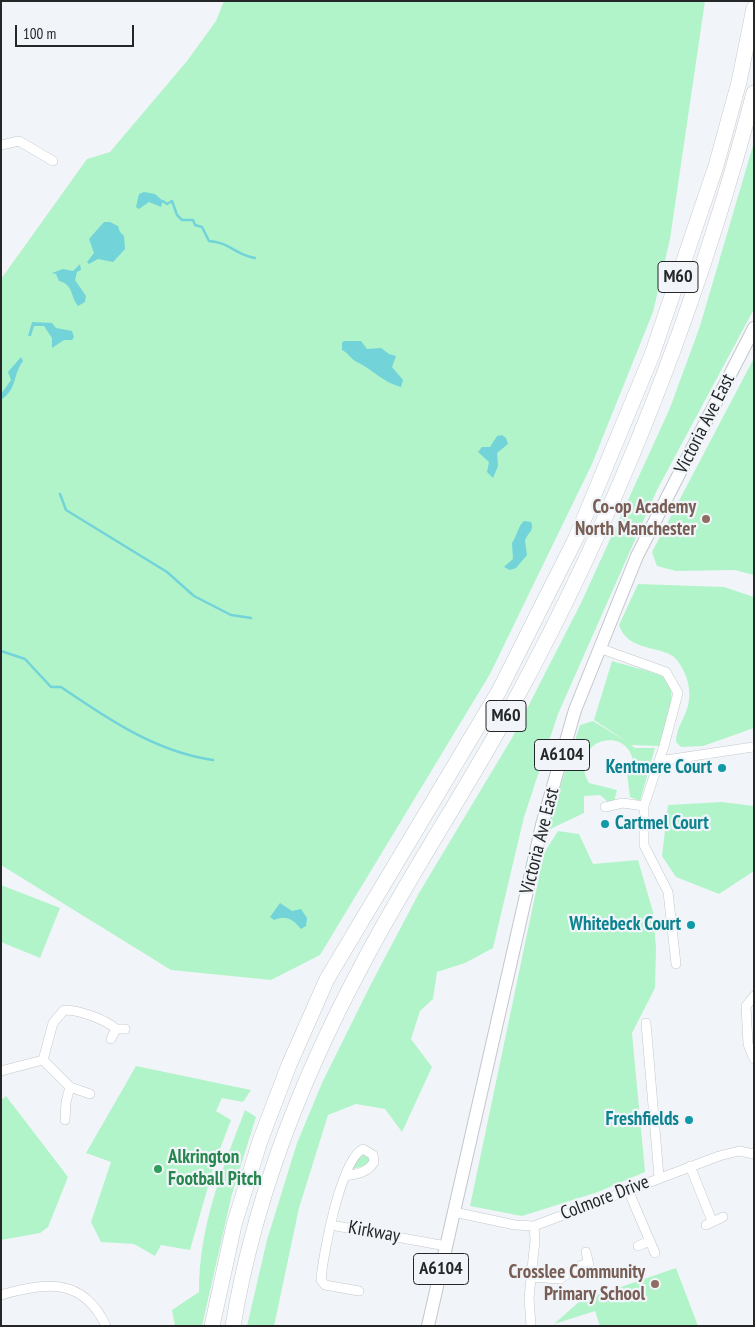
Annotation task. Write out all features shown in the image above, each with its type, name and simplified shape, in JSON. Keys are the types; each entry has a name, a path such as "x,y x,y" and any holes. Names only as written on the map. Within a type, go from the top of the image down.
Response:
{"highway":[{"name":"M60","path":"212,1326 234,1225 260,1141 289,1065 326,979 499,691 576,538 652,355 716,166 738,82 754,8"},
{"name":"M60","path":"233,1326 254,1230 280,1148 305,1082 334,1018 364,961 463,793 518,694 596,541 635,452 670,362 702,268 734,170 754,93"}],"main road":[{"name":"Victoria Ave East","path":"428,1326 542,825 575,710 638,556 754,328"}],"street":[{"path":"1,145 19,141 54,161"},
{"path":"599,648 666,672 678,692 659,761 644,806 644,846 668,892 676,964"},
{"path":"659,761 753,747"},
{"path":"605,807 623,803 644,806"},
{"path":"754,996 746,1006 748,1044 754,1059"},
{"path":"43,1060 54,1023 64,1010 62,1000"},
{"path":"64,1010 78,1010 88,1016 106,1020 120,1029 111,1039"},
{"path":"646,1023 659,1177"},
{"path":"1,1071 43,1060"},
{"path":"43,1060 70,1087 90,1094"},
{"path":"64,1120 70,1087"},
{"name":"Colmore Drive","path":"454,1212 515,1225 534,1226 690,1166 739,1151 754,1154"},
{"path":"690,1166 709,1223 723,1217"},
{"path":"345,1176 331,1225 321,1280 326,1285 359,1291"},
{"path":"628,1190 655,1253"},
{"name":"Kirkway","path":"331,1225 446,1246"},
{"path":"531,1326 529,1298 535,1240 534,1226"},
{"path":"638,1246 650,1241"},
{"path":"586,1252 591,1274"},
{"path":"531,1277 560,1279 580,1264 588,1263"},
{"path":"1,1295 27,1288 56,1285 82,1293 103,1318 106,1326"}],"green space":[{"path":"224,1 705,1 670,239 653,312 592,464 490,674 320,955 271,980 171,970 1,865 1,279 87,159 110,152 187,61 216,21"},
{"path":"754,142 754,309 657,490 558,714 524,817 493,948 465,963 437,972 433,999 420,1011 411,1039 432,1067 402,1132 385,1109 356,1104 328,1115 299,1208 274,1326 247,1326 267,1240 297,1143 322,1083 419,893 512,738 581,603 670,408 700,326"},
{"name":"Co-op Academy North Manchester","path":"754,358 754,575 735,570 676,571 657,566 652,552"},
{"path":"638,584 724,587 754,597 754,728 703,746 681,747 676,742 678,729 689,703 689,689 686,676 676,659 663,652 630,640 619,625"},
{"path":"612,661 661,676 670,684 671,701 659,746 631,745 635,748 655,748 640,801 630,797 627,773 634,772 632,755 624,745 614,741 603,741 593,746 586,755 584,768 589,783 617,790 614,802 608,802 600,795 584,796 584,813 546,831 580,725 593,721 629,743 594,720"},
{"path":"722,802 754,806 754,871 719,894 676,877 662,856 668,805"},
{"path":"558,831 579,834 593,864 638,860 653,912 656,948 655,988 632,1033 645,1172 598,1192 522,1216 470,1206 544,853"},
{"path":"1,885 60,908 40,958 1,942"},
{"path":"136,1066 251,1090 243,1102 222,1098 216,1111 231,1120 215,1162 190,1250 161,1245 155,1256 134,1244 101,1242 91,1222 111,1162 86,1153"},
{"path":"6,1096 68,1177 48,1227 40,1233 1,1240 1,1100"},
{"path":"245,1110 256,1117 232,1194 202,1326 175,1326 172,1310 199,1292 200,1268 207,1221 220,1177"},
{"path":"359,1153 369,1155 370,1161 365,1166 352,1169"},
{"name":"Crosslee Community Primary School","path":"676,1268 698,1326 600,1326 595,1311 554,1324 580,1301"}],"water":[{"path":"144,192 155,194 163,201 161,207 149,202 139,209 136,207 139,194"},
{"path":"104,222 110,222 118,226 124,236 125,249 113,262 98,259 89,264 87,262 94,253 89,239"},
{"path":"80,264 81,270 77,272 75,280 86,296 85,302 78,306 67,285 59,281 56,274 52,273 63,269 73,271"},
{"path":"32,322 52,323 56,328 72,331 74,337 72,340 64,340 52,348 52,338 44,326 34,326 31,336 28,336"},
{"path":"344,341 361,341 367,349 381,348 389,354 396,356 392,367 403,380 401,387 389,382 353,360 342,350 342,343"},
{"path":"21,357 23,361 13,386 1,400 1,394 11,380 8,372"},
{"path":"502,435 506,438 508,444 497,453 498,466 493,478 487,472 489,462 478,452 482,447 490,447 497,436"},
{"path":"524,521 531,522 532,525 525,541 527,555 516,568 510,570 504,567 513,559 512,543"},
{"path":"280,903 292,911 301,909 307,918 306,926 301,929 289,919 274,920 270,917"}],"waterway":[{"path":"163,201 167,204 172,201 177,215 182,220 193,220 195,225 202,227 209,241 222,244 255,258"},
{"path":"60,494 66,510 167,572 194,596 231,615 251,618"},
{"path":"1,651 25,659 51,687 61,687 115,722 152,742 192,756 213,760"}],"place":[{"name":"Co-op Academy North Manchester","path":"706,519"},
{"name":"Kentmere Court","path":"722,768"},
{"name":"Cartmel Court","path":"605,824"},
{"name":"Whitebeck Court","path":"691,925"},
{"name":"Freshfields","path":"689,1120"},
{"name":"Alkrington Football Pitch","path":"158,1169"},
{"name":"Crosslee Community Primary School","path":"655,1284"}]}
